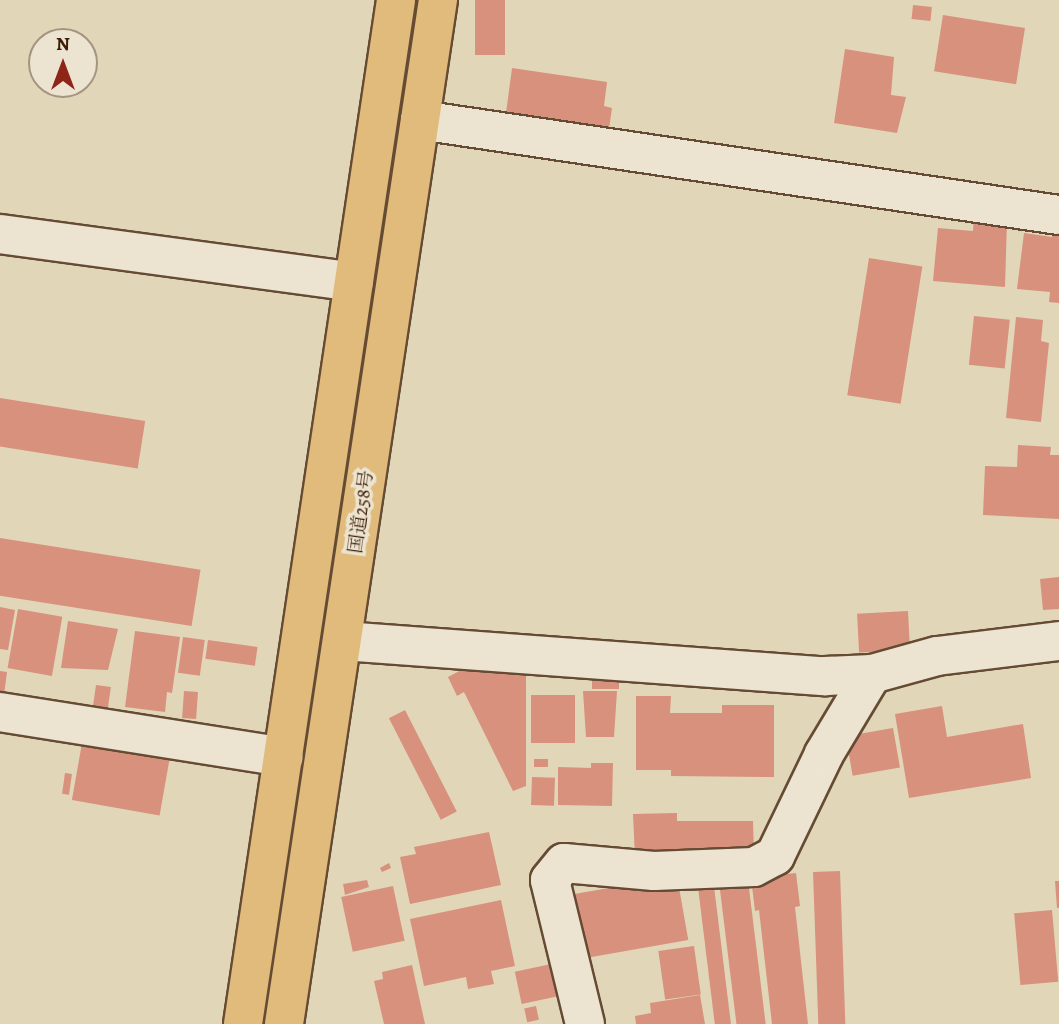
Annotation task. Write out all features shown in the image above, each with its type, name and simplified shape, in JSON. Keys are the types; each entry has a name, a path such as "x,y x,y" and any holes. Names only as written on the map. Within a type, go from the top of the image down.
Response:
{"highway":[{"path":"243,1024 396,0"},
{"name":"国道258号","path":"284,1024 438,0"}],"street":[{"path":"420,120 1059,215"},
{"path":"0,233 354,282"},
{"path":"343,640 825,676 872,674 937,656 1059,640"},
{"path":"585,1024 550,880 557,871 564,863 654,871 754,867 775,856 824,754 872,674"},
{"path":"0,712 283,757"}],"building":[{"path":"475,0 505,0 505,55 475,55"},
{"path":"913,5 932,7 930,21 912,19"},
{"path":"943,15 1025,28 1016,84 934,71"},
{"path":"845,49 894,57 891,95 906,97 897,133 834,123"},
{"path":"512,68 607,82 604,106 612,108 609,129 565,129 566,122 506,113"},
{"path":"974,217 1007,220 1005,287 933,281 938,228 973,231"},
{"path":"1054,227 1059,227 1059,303 1049,302 1050,292 1017,289 1024,233 1052,237"},
{"path":"869,258 922,266 901,404 847,395"},
{"path":"974,316 1010,320 1005,368 969,365"},
{"path":"1016,317 1043,320 1041,341 1049,343 1041,422 1006,418"},
{"path":"0,398 145,421 138,468 0,447"},
{"path":"1018,445 1051,447 1050,455 1059,455 1059,519 983,515 985,466 1017,467"},
{"path":"0,538 201,570 192,626 0,596"},
{"path":"1059,577 1059,609 1043,610 1040,579"},
{"path":"0,607 15,610 8,650 0,649"},
{"path":"18,609 62,617 52,676 8,668"},
{"path":"908,611 910,650 859,653 857,614"},
{"path":"68,621 118,629 108,670 61,668"},
{"path":"135,631 180,637 172,693 167,692 165,712 125,707"},
{"path":"183,637 205,640 200,676 178,673"},
{"path":"208,640 258,647 255,666 205,659"},
{"path":"465,668 526,670 526,786 513,791 464,692 457,696 448,677"},
{"path":"0,671 7,672 4,695 0,694"},
{"path":"592,674 619,674 619,689 592,689"},
{"path":"96,685 111,687 108,711 93,709"},
{"path":"184,691 198,692 196,719 182,718"},
{"path":"583,691 617,691 614,737 586,737"},
{"path":"531,695 575,695 575,743 531,743"},
{"path":"636,696 671,696 670,713 722,713 722,705 774,705 774,777 671,776 671,770 636,770"},
{"path":"942,706 947,737 1023,724 1031,778 909,798 895,714"},
{"path":"405,710 457,812 441,820 389,718"},
{"path":"893,728 900,767 853,776 846,736"},
{"path":"82,743 170,758 160,816 72,800"},
{"path":"534,759 548,759 548,767 534,767"},
{"path":"591,763 613,763 612,806 558,805 558,767 591,768"},
{"path":"65,773 72,774 69,795 62,794"},
{"path":"532,777 555,778 554,806 531,805"},
{"path":"677,813 677,821 753,821 754,856 635,858 633,814"},
{"path":"489,832 501,885 410,904 400,857 416,854 414,847"},
{"path":"389,863 391,868 382,872 380,868"},
{"path":"840,871 845,1024 818,1024 813,872"},
{"path":"796,873 800,906 795,907 808,1024 772,1024 759,910 755,911 751,878"},
{"path":"677,876 688,940 583,959 572,895"},
{"path":"713,878 731,1024 715,1024 697,880"},
{"path":"367,880 369,887 345,895 343,884"},
{"path":"748,880 766,1024 736,1024 719,884"},
{"path":"1055,881 1059,881 1059,908 1057,908"},
{"path":"393,886 405,941 353,952 341,897"},
{"path":"501,900 515,966 491,971 494,984 468,989 466,977 424,986 410,919"},
{"path":"1052,910 1058,982 1020,985 1014,913"},
{"path":"694,946 701,995 665,1000 658,951"},
{"path":"551,964 558,996 522,1004 515,972"},
{"path":"412,965 425,1024 384,1024 374,981 383,979 382,972"},
{"path":"700,995 705,1024 636,1024 635,1016 651,1013 650,1003"},
{"path":"536,1006 539,1020 527,1022 524,1008"}]}
